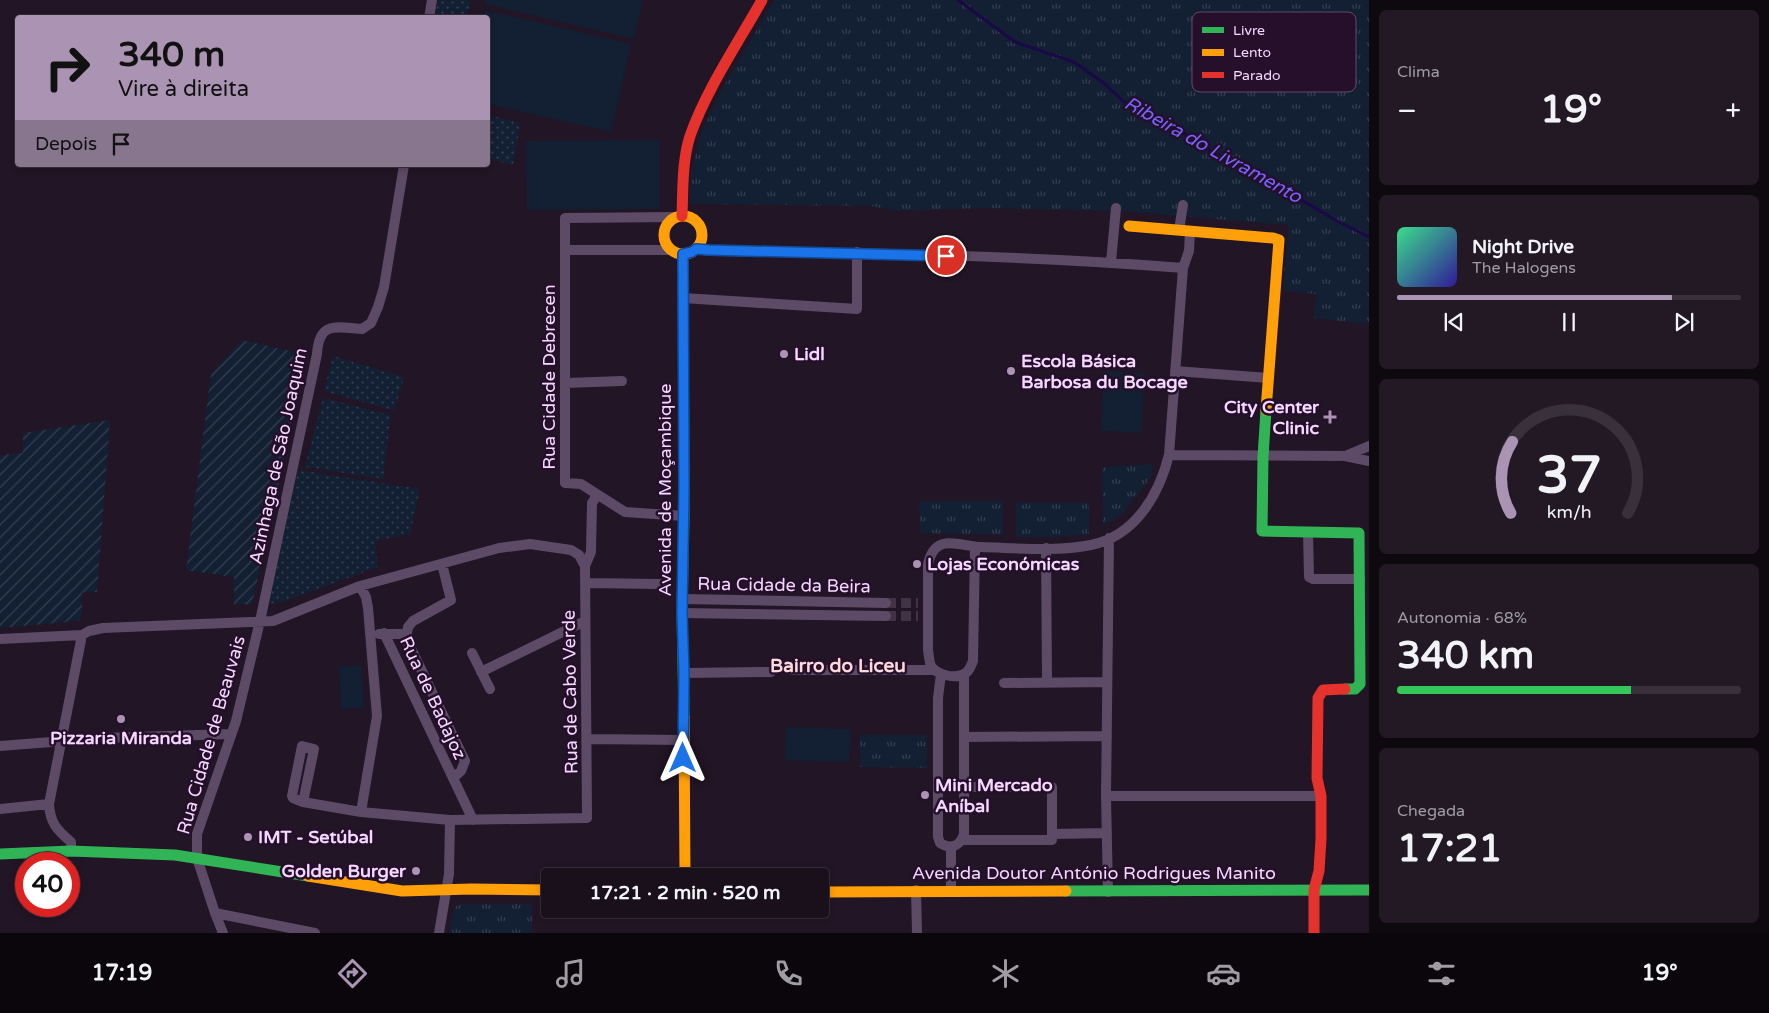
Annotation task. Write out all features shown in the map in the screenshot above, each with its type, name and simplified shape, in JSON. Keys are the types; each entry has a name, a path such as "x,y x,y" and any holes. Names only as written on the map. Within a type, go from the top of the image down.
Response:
{"street":[{"path":"430,15 432,0"},
{"path":"680,216 687,145 706,100 762,0"},
{"name":"Azinhaga de São Joaquim","path":"260,621 318,343 326,329 333,327 362,329 371,323 384,287 404,167"},
{"path":"964,674 965,827 962,840 957,845 951,847 940,843 938,830 938,672 929,661 928,564 935,548 950,543 975,547 1046,548 1093,545 1123,530 1148,506 1164,474 1170,455 1183,268 1189,252 1184,230 1183,205"},
{"path":"1111,262 1116,208"},
{"path":"566,250 677,252 692,252 702,239 701,227 693,218 680,216 672,220 665,229 665,240 677,252"},
{"name":"Rua Cidade Debrecen","path":"680,216 565,218 565,483 581,484 625,512 684,516"},
{"path":"1129,226 1279,240 1263,457 1262,530 1359,534 1360,684 1355,689 1325,689 1318,698 1317,778 1321,796 1321,854 1314,890 1314,933"},
{"path":"696,249 857,252 1111,262 1183,268"},
{"name":"Avenida de Moçambique","path":"677,252 683,298 684,516 682,613 685,868"},
{"path":"683,298 857,309 857,252"},
{"path":"1176,371 1269,378"},
{"path":"566,383 622,382"},
{"path":"1345,456 1369,446"},
{"path":"1170,455 1345,456 1369,461"},
{"path":"584,566 591,552 592,503 597,495"},
{"path":"1308,532 1309,577 1313,579 1360,579"},
{"path":"1108,538 1106,796 1108,892"},
{"path":"0,639 82,635 89,631 103,628 273,621 360,586 499,548 530,544 571,550 579,555 584,566"},
{"path":"791,670 938,672 954,676 964,674 970,669 974,654 975,547"},
{"path":"1046,548 1047,682"},
{"path":"406,638 407,628 411,622 451,600 442,564"},
{"name":"Rua de Cabo Verde","path":"474,820 587,818 584,566"},
{"path":"585,583 660,584"},
{"path":"360,586 367,600 377,716 361,812"},
{"path":"918,603 928,594"},
{"name":"Rua Cidade da Beira","path":"682,598 886,603"},
{"name":"Rua Cidade da Beira","path":"682,613 886,616"},
{"path":"918,616 928,626"},
{"path":"481,672 585,620"},
{"name":"Rua Cidade de Beauvais","path":"223,933 197,858 197,834 236,721 260,621"},
{"name":"Rua de Badajoz","path":"384,633 474,820"},
{"name":"Rua de Badajoz","path":"371,635 384,633 401,634 406,638 465,761 461,771 453,778"},
{"path":"71,851 70,842 52,823 49,804 82,635"},
{"path":"472,653 490,689"},
{"path":"684,673 771,672"},
{"path":"1004,683 1107,682"},
{"path":"0,746 62,740 231,734"},
{"path":"964,737 1107,736"},
{"path":"587,739 683,740"},
{"path":"303,802 314,749 302,746 292,797 295,800 303,802 361,812 450,820 474,820"},
{"path":"962,840 1052,840 1052,787 964,787"},
{"path":"1106,796 1321,796"},
{"path":"0,809 49,804"},
{"path":"440,933 449,874 450,820"},
{"path":"1052,834 1107,833"},
{"path":"951,847 951,890"},
{"path":"0,854 71,851 175,855 395,890 541,890"},
{"path":"916,890 916,933"},
{"name":"Avenida Doutor António Rodrigues Manito","path":"829,892 916,890 1108,892 1369,890"},
{"path":"215,912 315,933"}],"green space":[{"path":"438,0 471,0 467,15 435,15"},
{"path":"486,0 643,0 634,39 485,4"},
{"path":"774,0 1369,0 1369,324 1314,318 1316,294 1283,291 1288,225 1123,211 985,208 897,211 871,206 689,204 691,172 701,133 719,95"},
{"path":"484,10 631,44 611,132 490,104 490,15 483,15"},
{"path":"490,116 520,123 513,165 490,159"},
{"path":"660,140 660,209 527,210 526,141"},
{"path":"242,340 307,355 252,604 234,605 234,577 186,570 211,374"},
{"path":"333,356 404,377 394,411 324,391"},
{"path":"1104,371 1144,373 1141,433 1101,431"},
{"path":"323,398 391,415 383,479 305,467"},
{"path":"110,420 97,592 82,593 82,613 79,621 0,628 0,455 23,453 23,433"},
{"path":"1152,464 1152,476 1122,514 1103,526 1102,467"},
{"path":"298,470 420,489 410,534 375,541 378,567 285,601 268,604"},
{"path":"919,501 1003,501 1003,535 920,533"},
{"path":"1016,502 1089,503 1089,534 1059,537 1016,537"},
{"path":"361,665 364,708 341,709 339,667"},
{"path":"786,727 851,729 849,762 785,760"},
{"path":"860,735 927,735 927,768 860,767"},
{"path":"464,904 532,904 532,933 449,933 456,906"}],"waterway":[{"name":"Ribeira do Livramento","path":"958,0 1015,42 1074,62 1105,84 1123,101 1164,120 1212,152 1241,164 1337,221 1369,237"}],"tunnel":[{"path":"886,603 918,603"},
{"path":"886,616 918,616"}],"traffic: fast":[{"path":"683,254 684,516 682,613 684,717"},
{"path":"1266,410 1262,531 1359,533 1360,684 1355,689 1345,689"},
{"path":"0,854 71,851 175,855 308,876"},
{"path":"1066,891 1369,890"}],"traffic: slow":[{"path":"683,216 696,222 702,235 696,248 683,254 670,248 664,235 670,222 683,216"},
{"path":"1129,226 1279,240 1266,410"},
{"path":"684,717 685,868"},
{"path":"308,876 402,891 541,890"},
{"path":"829,892 1066,891"}],"traffic: jam":[{"path":"682,216 684,165 690,136 713,84 762,0"},
{"path":"1314,933 1314,890 1319,871 1321,839 1321,796 1317,778 1318,698 1323,690 1345,689"}],"place":[{"name":"Lidl","path":"784,354"},
{"name":"Escola Básica Barbosa du Bocage","path":"1011,371"},
{"name":"City Center Clinic","path":"1330,417"},
{"name":"Lojas Económicas","path":"917,564"},
{"name":"Pizzaria Miranda","path":"121,719"},
{"name":"Mini Mercado Aníbal","path":"925,795"},
{"name":"IMT - Setúbal","path":"248,837"},
{"name":"Golden Burger","path":"416,871"}],"district":[{"name":"Bairro do Liceu","path":"838,666"}],"route":[{"path":"683,758 683,254 696,249 857,252 946,256"}]}
